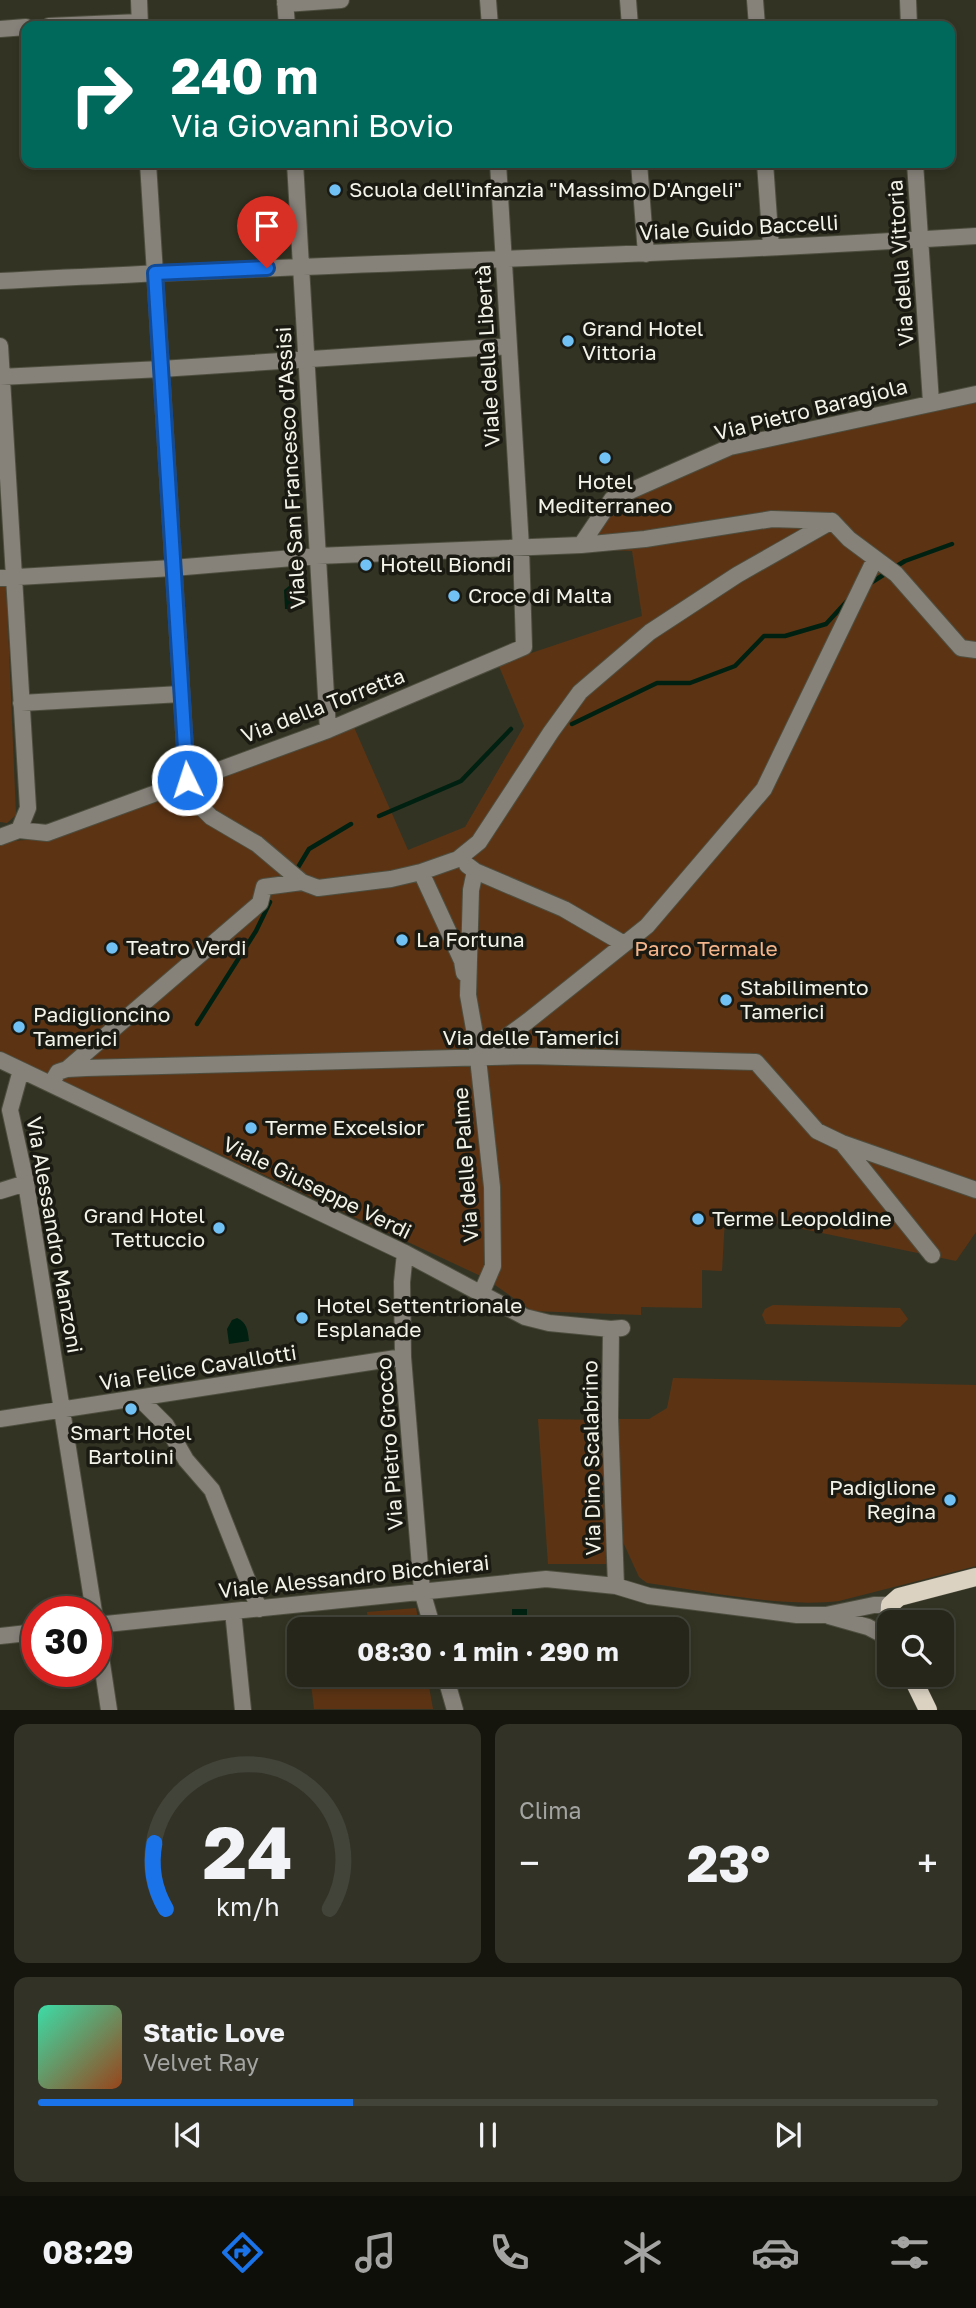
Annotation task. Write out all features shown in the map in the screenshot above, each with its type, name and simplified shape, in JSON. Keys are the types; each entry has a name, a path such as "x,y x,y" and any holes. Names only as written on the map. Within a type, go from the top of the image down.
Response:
{"main road":[{"path":"890,1610 890,1605 899,1597 976,1577"},
{"path":"917,1687 928,1710"}],"street":[{"path":"139,0 140,21"},
{"path":"287,21 285,2 341,0"},
{"path":"488,0 490,21"},
{"path":"628,0 630,21"},
{"path":"755,0 757,21"},
{"path":"908,0 909,21"},
{"path":"0,29 21,27"},
{"path":"149,168 181,694 182,782 211,817 257,844 302,882 318,888 341,886 421,872 458,859 479,842 580,692 650,632 737,575 831,521"},
{"name":"Viale San Francesco d'Assisi","path":"295,168 328,730"},
{"name":"Viale della Libertà","path":"498,168 521,547"},
{"path":"639,168 646,254"},
{"path":"765,168 771,247"},
{"name":"Via della Vittoria","path":"915,168 931,402"},
{"name":"Viale Guido Baccelli","path":"0,281 503,257 646,254 976,236"},
{"path":"0,346 7,577 21,703 28,808 19,830"},
{"path":"1,377 509,346"},
{"name":"Via Pietro Baragiola","path":"581,545 612,499 730,447 976,394"},
{"path":"7,577 173,568 317,556 581,545 772,519 831,521 849,539 896,574 961,648 976,650"},
{"name":"Via della Torretta","path":"0,837 19,830 47,833 328,730 524,647 521,547"},
{"path":"479,1065 528,1021 647,926 764,789 875,559"},
{"path":"21,703 181,694"},
{"path":"458,859 475,871 564,909 624,944"},
{"path":"468,995 471,890 475,871"},
{"path":"421,872 462,961 468,995"},
{"path":"51,1084 58,1072 67,1069 260,903 264,887 302,882"},
{"name":"Via delle Palme","path":"468,995 479,1065 492,1187 493,1266 481,1294"},
{"name":"Via delle Tamerici","path":"67,1069 479,1065 528,1056 755,1062 817,1131 842,1143 976,1190"},
{"name":"Viale Giuseppe Verdi","path":"0,1060 405,1253 525,1317 549,1323 617,1329"},
{"name":"Via Alessandro Manzoni","path":"21,1070 10,1110 26,1183 92,1596"},
{"path":"842,1143 932,1255"},
{"path":"0,1191 26,1183"},
{"name":"Via Pietro Grocco","path":"405,1253 402,1282 403,1357 422,1591 430,1617"},
{"name":"Via Dino Scalabrino","path":"616,1586 610,1417 617,1329"},
{"name":"Via Felice Cavallotti","path":"0,1419 403,1357"},
{"path":"139,1399 166,1425 186,1460 212,1490 259,1608"},
{"name":"Viale Alessandro Bicchierai","path":"112,1623 546,1579 616,1586 649,1596 797,1615 826,1615"},
{"path":"826,1615 874,1605 890,1605"},
{"path":"233,1611 243,1710"},
{"path":"826,1615 877,1632"},
{"path":"0,1636 21,1634"},
{"path":"105,1687 109,1710"},
{"path":"448,1687 455,1710"}],"green space":[{"name":"Parco Termale","path":"976,401 976,1232 956,1261 760,1220 725,1218 722,1271 702,1270 702,1308 641,1307 641,1315 532,1311 485,1278 0,1052 0,842 52,838 353,725 408,850 465,827 524,726 498,664 642,616 632,551 585,549 618,501 732,452"},
{"path":"0,581 6,581 16,815 7,823 0,822"},
{"path":"773,1305 900,1308 908,1319 900,1327 766,1324 762,1315 765,1309"},
{"path":"673,1378 976,1385 976,1566 839,1601 816,1603 768,1600 647,1583 639,1577 623,1542 617,1419 649,1419 667,1408"},
{"path":"538,1419 607,1420 608,1564 548,1564"},
{"path":"416,1608 418,1617 368,1617 367,1612"},
{"path":"311,1687 429,1687 433,1709 314,1709"}],"shaded area":[{"path":"289,579 294,579 302,609 285,609 284,590 289,586"},
{"path":"237,1318 245,1324 249,1341 229,1344 227,1329 232,1320"},
{"path":"512,1609 527,1609 527,1617 512,1617"}],"waterway":[{"path":"895,567 952,544"},
{"path":"869,584 888,572"},
{"path":"572,724 657,683 690,683 735,666 764,636 785,636 826,624 848,600"},
{"path":"379,816 461,781 511,729"},
{"path":"297,869 309,849 351,824"},
{"path":"197,1024 256,931 270,902"}],"place":[{"name":"Scuola dell'infanzia \"Massimo D'Angeli\"","path":"335,190"},
{"name":"Grand Hotel Vittoria","path":"568,341"},
{"name":"Hotel Mediterraneo","path":"605,458"},
{"name":"Hotell Biondi","path":"366,565"},
{"name":"Croce di Malta","path":"454,596"},
{"name":"La Fortuna","path":"402,940"},
{"name":"Teatro Verdi","path":"112,948"},
{"name":"Stabilimento Tamerici","path":"726,1000"},
{"name":"Padiglioncino Tamerici","path":"19,1027"},
{"name":"Terme Excelsior","path":"251,1128"},
{"name":"Terme Leopoldine","path":"698,1219"},
{"name":"Grand Hotel Tettuccio","path":"219,1228"},
{"name":"Hotel Settentrionale Esplanade","path":"302,1318"},
{"name":"Smart Hotel Bartolini","path":"131,1409"},
{"name":"Padiglione Regina","path":"950,1500"}],"route":[{"path":"187,780 155,273 267,268"}]}
